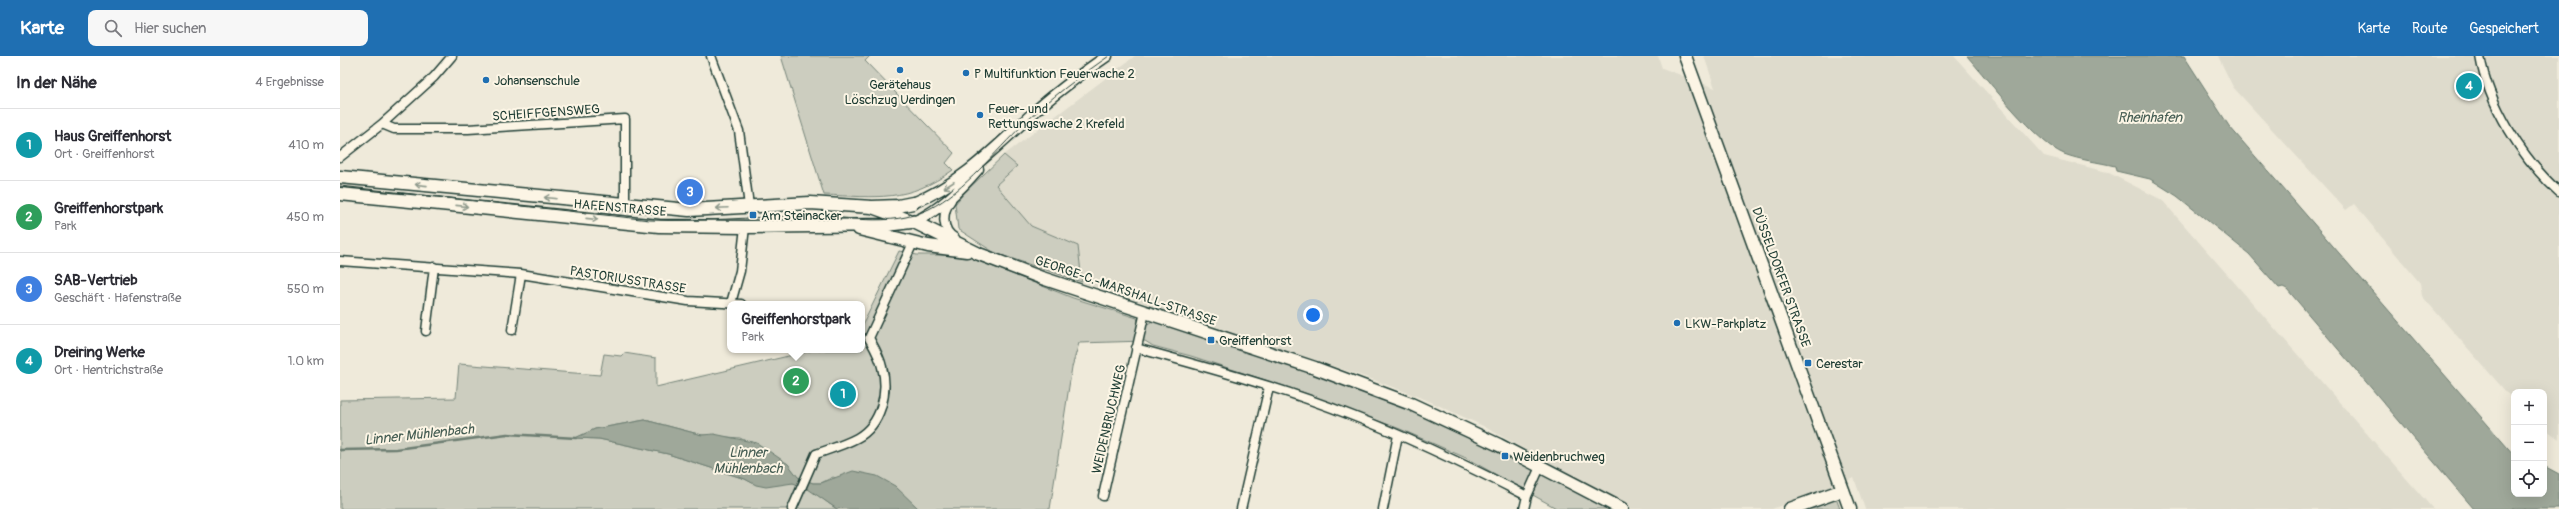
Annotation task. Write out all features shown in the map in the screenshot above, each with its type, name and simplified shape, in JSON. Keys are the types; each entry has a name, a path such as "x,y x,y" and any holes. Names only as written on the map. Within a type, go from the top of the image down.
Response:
{"main road":[{"name":"DÜSSELDORFER STRASSE","path":"1685,56 1850,509"},
{"name":"HAFENSTRASSE","path":"340,177 625,206 689,210 810,203 872,207 898,206 913,203"},
{"name":"HAFENSTRASSE","path":"340,194 659,226 744,227 829,224 886,225 914,222"},
{"name":"GEORGE-C.-MARSHALL-STRASSE","path":"872,207 946,233 980,254 1145,312 1370,388 1449,421 1622,509"},
{"path":"829,224 913,243 980,254"},
{"path":"1790,509 1843,490"}],"street":[{"path":"341,152 382,124 434,77 452,56"},
{"path":"711,56 739,131 749,206"},
{"name":"HAFENSTRASSE","path":"914,222 941,207 956,194 991,154 1055,94 1107,56"},
{"path":"2480,56 2493,94 2514,137 2533,165 2559,192"},
{"name":"SCHEIFFGENSWEG","path":"382,124 394,129 468,129 625,119 625,206"},
{"name":"HAFENSTRASSE","path":"913,203 933,196 991,154"},
{"path":"934,247 942,244 946,233 945,209 956,194"},
{"path":"732,301 740,271 744,227"},
{"path":"792,509 816,454 858,437 871,425 880,411 884,392 882,367 870,338 913,243"},
{"name":"PASTORIUSSTRASSE","path":"340,261 521,274 688,301 727,303"},
{"path":"426,331 434,267"},
{"path":"512,330 521,274"},
{"name":"WEIDENBRUCHWEG","path":"1103,496 1145,312"},
{"path":"1136,348 1269,387 1353,416 1462,462 1527,496"},
{"path":"1241,509 1269,387"},
{"path":"1383,509 1398,435"},
{"path":"1524,509 1535,464"}],"shaded area":[{"path":"781,56 870,56 865,61 954,153 946,163 953,170 936,181 921,188 891,196 860,197 824,195"},
{"path":"1135,56 1658,56 1662,68 1715,88 1704,56 1954,56 2044,156 2107,172 2162,200 2433,509 1865,509 1854,478 1772,509 1632,509 1483,426 1429,401 1374,380 1082,282 1078,246 1031,226 996,185 1016,166 1004,155"},
{"path":"2218,56 2559,56 2559,439 2547,430 2547,389 2511,389 2511,398 2422,296 2420,283 2354,204 2346,210 2233,87"},
{"path":"1004,155 1017,166 996,185 1031,226 1078,246 1082,282 995,253 958,229 955,204 964,193"},
{"path":"899,251 917,255 963,255 1073,298 1137,318 1143,335 1146,325 1154,320 1314,372 1448,425 1614,509 1558,509 1466,458 1400,429 1302,392 1191,356 1153,346 1145,341 1079,343 1072,367 1050,509 919,509 833,477 821,483 813,483 797,477 788,464 740,438 702,435 645,420 595,429 576,438 599,439 668,454 760,485 766,486 781,483 800,484 837,509 340,509 340,400 456,398 459,364 600,375 604,354 621,356 624,353 656,358 656,387 801,353 865,353 865,320","holes":["846,383 850,385 850,394 855,397 853,402 843,401 841,406 836,404 838,399 836,394 831,392 833,387 839,389 843,388"]},
{"path":"1836,498 1840,509 1807,509"}],"water":[{"name":"Rheinhafen","path":"1967,56 2184,56 2229,126 2511,452 2511,497 2547,497 2547,468 2559,474 2559,509 2474,509 2287,289 2283,287 2279,288 2249,254 2177,196 2150,179 2116,171 2115,166 2070,156 2052,147 2026,124"},
{"name":"Linner Mühlenbach","path":"645,420 702,435 714,434 757,443 788,464 798,477 813,483 821,483 853,471 877,476 895,486 919,509 837,509 808,489 793,483 766,487 756,485 745,479 668,454 599,439 575,438 595,429"}],"waterway":[{"name":"Linner Mühlenbach","path":"340,450 396,449 507,434 576,438"}],"tram line":[{"path":"340,186 650,220 707,220 801,216 866,220 898,218 914,215 929,209 955,192 1044,105 1109,56"}],"place":[{"name":"Gerätehaus Löschzug Uerdingen","path":"900,70"},
{"name":"P Multifunktion Feuerwache 2","path":"966,73"},
{"name":"Johansenschule","path":"486,80"},
{"name":"Dreiring Werke","path":"2469,86"},
{"name":"Feuer- und Rettungswache 2 Krefeld","path":"980,115"},
{"name":"SAB-Vertrieb","path":"690,192"},
{"name":"Am Steinacker","path":"753,215"},
{"name":"LKW-Parkplatz","path":"1677,323"},
{"name":"Greiffenhorst","path":"1211,340"},
{"name":"Cerestar","path":"1808,363"},
{"name":"Greiffenhorstpark","path":"796,381"},
{"name":"Haus Greiffenhorst","path":"843,394"},
{"name":"Weidenbruchweg","path":"1505,456"}]}
